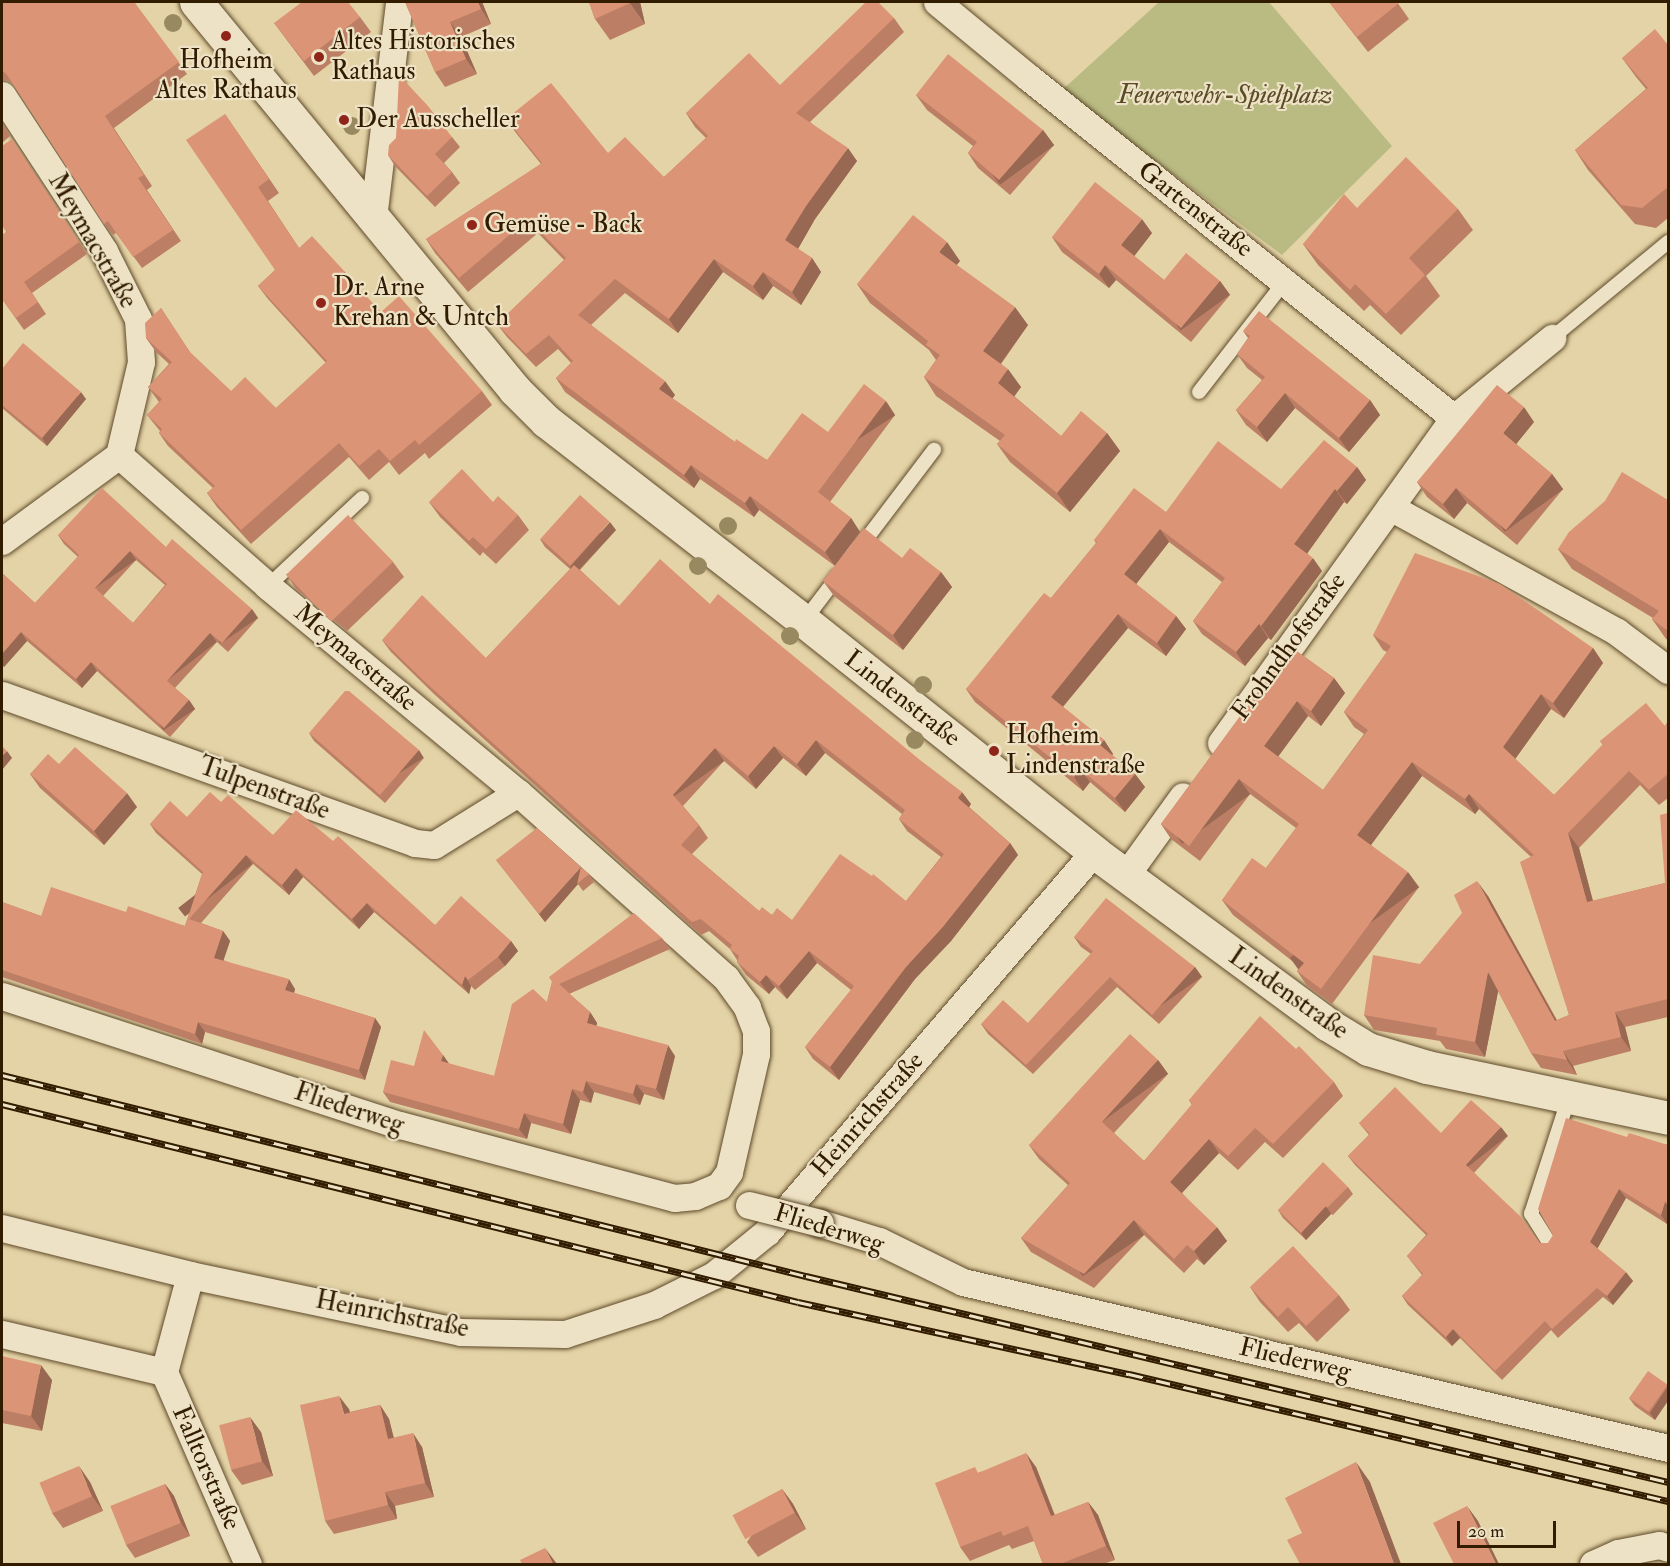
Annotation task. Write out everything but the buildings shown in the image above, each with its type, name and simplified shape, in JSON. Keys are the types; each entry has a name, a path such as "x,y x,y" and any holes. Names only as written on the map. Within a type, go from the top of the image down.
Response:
{"main road":[{"name":"Lindenstraße","path":"196,2 515,390 546,421 804,621 1094,852 1327,1024 1368,1049 1427,1067 1668,1118"}],"street":[{"path":"373,218 399,2"},
{"name":"Gartenstraße","path":"938,2 1028,78 1454,418"},
{"name":"Meymacstraße","path":"2,95 23,137 104,251 138,319 141,362 119,455 268,586 518,793 726,978 747,1007 756,1031 756,1054 729,1172 719,1186"},
{"name":"Frohndhofstraße","path":"1126,875 1454,418 1552,338"},
{"path":"2,541 119,455"},
{"path":"1390,507 1617,632 1668,670"},
{"name":"Tulpenstraße","path":"2,695 415,843 434,845 518,793"},
{"name":"Heinrichstraße","path":"2,1228 190,1275 460,1332 565,1334 654,1305 714,1275 767,1232 1094,852"},
{"name":"Fliederweg","path":"2,996 400,1125 651,1192 674,1198 695,1196 719,1186 732,1197 749,1205 879,1241 963,1282 1668,1448"},
{"path":"2,1334 164,1372 190,1275"},
{"name":"Falltorstraße","path":"164,1372 248,1564"},
{"path":"1593,1564 1618,1553 1659,1545 1668,1548"}],"lane":[{"path":"1552,338 1668,242"},
{"path":"1199,392 1285,281"},
{"path":"804,621 934,450"},
{"path":"268,586 362,498"},
{"path":"1550,1244 1531,1214 1569,1096"}],"green space":[{"name":"Feuerwehr-Spielplatz","path":"1159,2 1269,2 1392,146 1282,255 1061,91"}],"railway":[{"path":"2,1075 806,1276 1668,1482"},
{"path":"2,1104 798,1302 1129,1374 1668,1501"}],"place":[{"name":"Hofheim Altes Rathaus","path":"226,36"},
{"name":"Altes Historisches Rathaus","path":"319,57"},
{"name":"Der Ausscheller","path":"344,120"},
{"name":"Gemüse - Back","path":"472,225"},
{"name":"Dr. Arne Krehan & Untch","path":"321,303"},
{"name":"Hofheim Lindenstraße","path":"994,751"}]}
